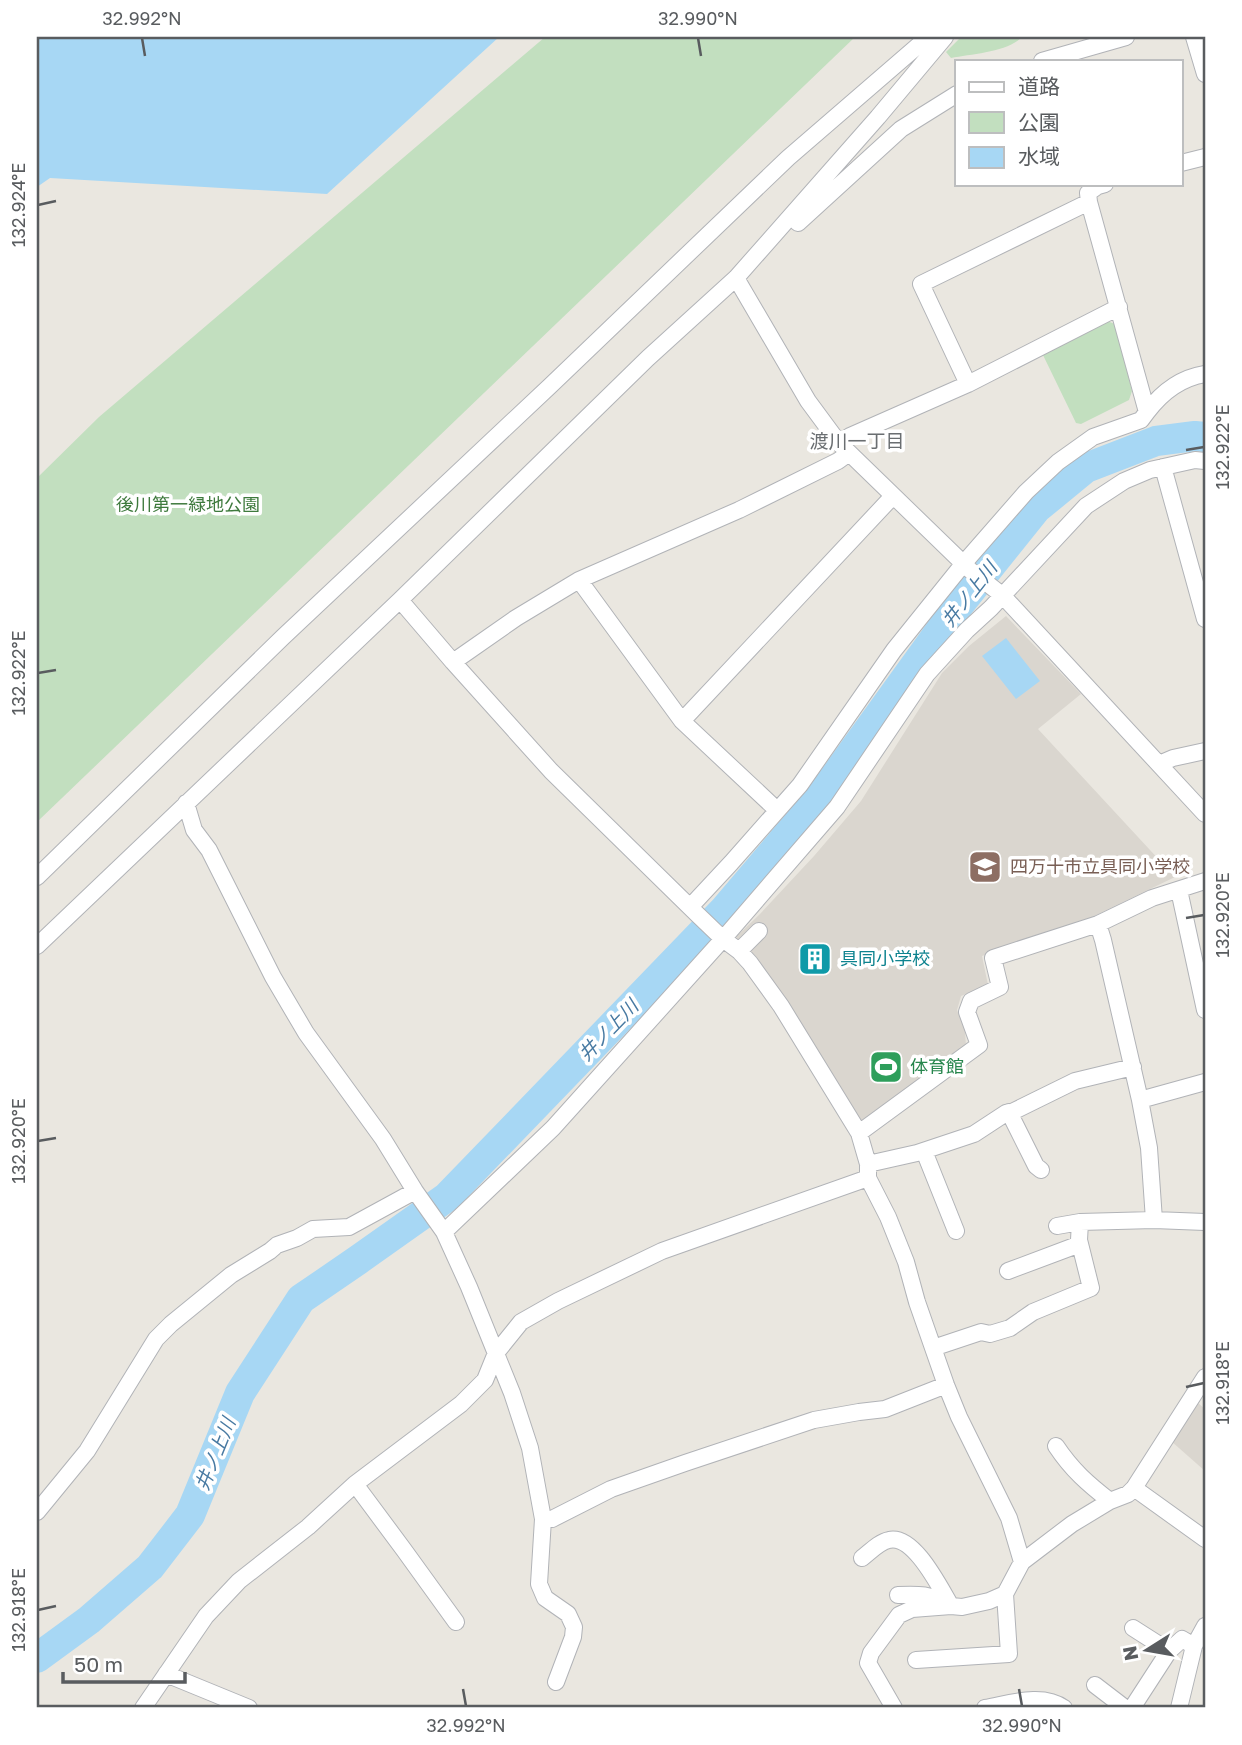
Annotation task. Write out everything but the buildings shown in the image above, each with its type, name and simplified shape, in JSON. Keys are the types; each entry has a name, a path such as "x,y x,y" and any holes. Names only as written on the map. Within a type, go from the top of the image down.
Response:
{"street":[{"path":"37,877 283,636 788,158 928,37"},
{"path":"37,946 401,600 648,358 736,278 945,37"},
{"path":"1046,60 1126,37"},
{"path":"1194,37 1205,74"},
{"path":"774,236 796,225 901,129 955,95"},
{"path":"1182,163 1205,157"},
{"path":"1098,186 1088,193 1089,202 1147,412"},
{"path":"968,384 921,285 1089,202"},
{"path":"736,278 808,401 844,448 967,567 999,593 1205,814"},
{"path":"453,662 516,618 579,580 739,510 838,461 850,436 968,384 1119,307"},
{"path":"694,911 800,786 894,650 967,567 1026,492 1058,462 1093,437 1141,420 1159,396 1173,385 1205,374"},
{"path":"441,1228 553,1128 837,807 927,674 991,608 999,593 1086,506 1124,481 1163,467 1195,460 1205,461"},
{"path":"1163,467 1205,619"},
{"path":"682,721 893,496"},
{"path":"579,580 682,721 777,810"},
{"path":"401,600 551,771 694,911 739,951 781,1006 859,1133 868,1171 906,1262 946,1385 1009,1518 1022,1562"},
{"path":"1159,764 1205,751"},
{"path":"186,803 194,830 209,850 273,977 299,1022 383,1139 441,1228 469,1287 512,1393 530,1448 543,1519 539,1584 545,1598 568,1614 574,1627 573,1637 556,1682"},
{"path":"859,1133 979,1045 967,1012 971,1001 1000,987 993,958 1098,924 1152,898 1205,881"},
{"path":"1179,890 1205,1010"},
{"path":"1098,924 1140,1100 1155,1143 1154,1220"},
{"path":"739,951 759,931"},
{"path":"143,1708 206,1616 239,1581 308,1527 355,1484 461,1404 485,1380 496,1353 520,1322 662,1251 868,1171 974,1134 1006,1113 1075,1081 1133,1067"},
{"path":"1140,1100 1205,1082"},
{"path":"1009,1112 1036,1166 1041,1170"},
{"path":"923,1151 956,1231"},
{"path":"37,1512 87,1451 156,1339 171,1324 231,1275 277,1245 313,1229 349,1227 419,1196"},
{"path":"1057,1226 1080,1222 1154,1220 1205,1222"},
{"path":"933,1348 981,1332 990,1334 1010,1328 1033,1312 1091,1288 1080,1244 1080,1222"},
{"path":"1008,1271 1080,1244"},
{"path":"916,1660 1009,1654 1005,1594 1022,1562 1072,1524 1110,1501 1128,1494 1134,1488 1205,1377"},
{"path":"543,1519 552,1519 611,1489 814,1420 885,1409 946,1385"},
{"path":"1056,1446 1080,1477 1110,1501"},
{"path":"355,1484 456,1622"},
{"path":"1134,1488 1205,1539"},
{"path":"862,1558 886,1540 895,1539 910,1546 951,1606"},
{"path":"898,1595 925,1594 951,1606"},
{"path":"894,1708 868,1662 871,1653 899,1615 912,1609 962,1607 1005,1594"},
{"path":"1179,1708 1194,1646 1205,1626"},
{"path":"1133,1628 1169,1651"},
{"path":"1132,1708 1169,1651 1182,1639 1194,1646"},
{"path":"166,1674 249,1708"},
{"path":"1095,1685 1125,1708"},
{"path":"985,1708 1040,1699 1064,1708"}],"shaded area":[{"name":"四万十市立具同小学校","path":"1006,616 1081,694 1038,729 1175,877 1090,918 982,956 988,985 961,996 957,1010 965,1031 966,1046 862,1122 752,954 736,937 814,856 861,801 942,673 969,646"},
{"path":"1198,1403 1205,1409 1205,1471 1171,1441"}],"green space":[{"name":"後川第一緑地公園","path":"545,37 855,37 37,822 37,478 99,417"},
{"path":"961,37 1022,37 999,49 951,58 946,52"},
{"path":"1107,321 1115,324 1132,391 1129,400 1081,424 1076,423 1042,353"}],"water":[{"path":"37,37 499,37 327,194 50,178 37,187"},
{"path":"1006,638 1040,681 1016,699 982,656"}],"waterway":[{"name":"井ノ上川","path":"37,1658 89,1620 150,1567 190,1515 240,1393 301,1299 447,1197 724,910 820,797 955,610 1036,509 1086,468 1156,441 1205,437"}],"place":[{"name":"四万十市立具同小学校","path":"985,867"},
{"name":"具同小学校","path":"815,959"},
{"name":"体育館","path":"886,1067"}],"district":[{"name":"渡川一丁目","path":"857,441"}]}
